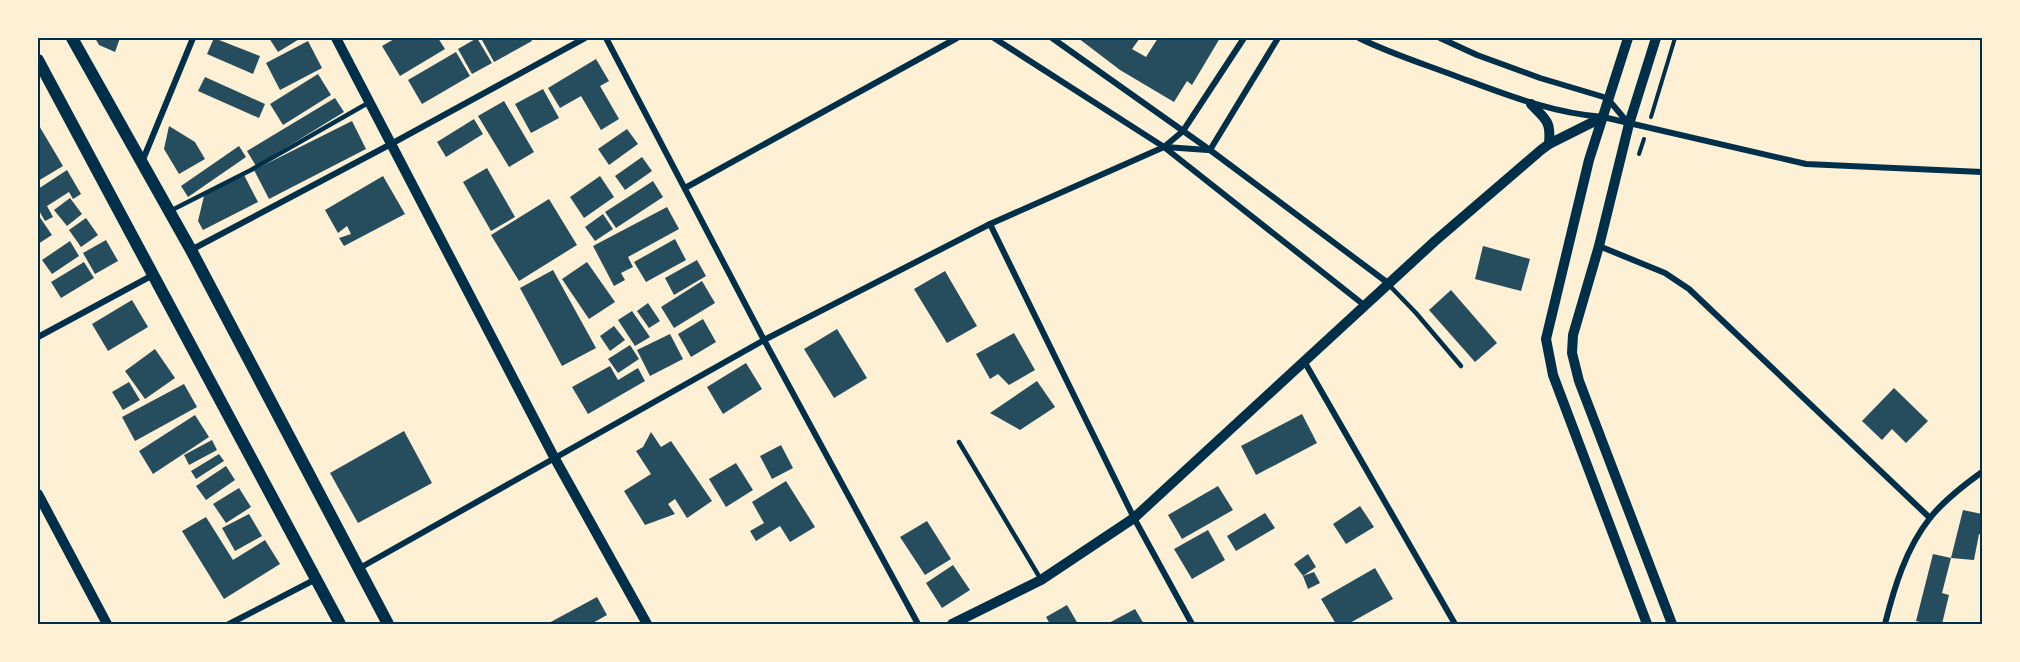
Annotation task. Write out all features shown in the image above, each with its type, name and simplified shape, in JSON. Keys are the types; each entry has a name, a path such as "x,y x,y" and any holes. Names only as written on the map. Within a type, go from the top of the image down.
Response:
{"main road":[{"path":"72,38 191,250 388,624"},
{"path":"38,60 340,624"}],"street":[{"path":"142,163 193,38"},
{"path":"336,38 554,457 647,624"},
{"path":"191,250 392,144 585,38"},
{"path":"606,38 918,624"},
{"path":"685,188 957,38"},
{"path":"994,38 1164,147 1364,305"},
{"path":"1052,38 1184,131 1388,283"},
{"path":"358,569 765,339 990,224 1164,147 1184,131 1244,38"},
{"path":"1210,150 1278,38"},
{"path":"1359,38 1531,104 1586,116 1603,117 1806,164 1983,172"},
{"path":"1440,38 1477,55 1540,78 1607,98 1629,124"},
{"path":"1628,38 1607,98 1586,172 1546,339 1553,375 1647,624"},
{"path":"1656,38 1629,124 1599,246 1573,335 1572,352 1579,381 1672,624"},
{"path":"1531,104 1549,123 1549,144"},
{"path":"952,624 1041,580 1134,518 1435,241 1549,144 1603,117"},
{"path":"1164,147 1210,150"},
{"path":"990,224 1134,518 1192,624"},
{"path":"1599,246 1665,273 1689,290 1930,518"},
{"path":"38,337 153,275"},
{"path":"1304,361 1455,624"},
{"path":"1885,624 1908,554 1930,518 1949,499 1983,472"},
{"path":"38,494 107,624"},
{"path":"229,624 316,579"}],"lane":[{"path":"169,211 251,170 370,102"},
{"path":"1388,283 1461,366"},
{"path":"959,442 1041,580"}],"path":[{"path":"1656,103 1675,38"}],"building":[{"path":"95,38 120,38 115,52 99,45"},
{"path":"214,38 260,56 253,74 207,54"},
{"path":"269,38 301,38 278,52"},
{"path":"396,38 438,38 445,49 400,76 382,46"},
{"path":"477,38 492,63 472,74 458,49"},
{"path":"530,38 532,41 494,62 482,40"},
{"path":"1078,38 1140,38 1132,49 1146,57 1158,38 1220,38 1192,85 1187,81 1174,102 1120,70"},
{"path":"308,41 322,68 280,90 266,63"},
{"path":"456,52 470,76 422,104 408,80"},
{"path":"596,59 609,81 600,86 619,119 601,130 581,96 560,108 548,88"},
{"path":"318,74 331,95 283,125 270,104"},
{"path":"205,77 265,104 259,118 198,91"},
{"path":"543,89 559,118 531,133 515,104"},
{"path":"335,98 344,112 256,166 247,151"},
{"path":"504,101 534,152 509,167 478,116"},
{"path":"474,119 483,134 446,157 437,142"},
{"path":"352,121 366,149 269,199 254,170"},
{"path":"38,124 63,166 38,181"},
{"path":"169,126 195,142 205,159 179,174 164,149"},
{"path":"627,129 638,144 609,165 598,149"},
{"path":"239,146 246,157 188,197 181,186"},
{"path":"642,157 652,171 625,190 615,176"},
{"path":"487,168 515,217 491,231 463,182"},
{"path":"67,170 81,194 73,199 69,192 47,206 53,217 45,221 38,209 38,189"},
{"path":"244,175 258,202 203,230 198,221 204,196"},
{"path":"383,176 405,214 344,246 339,238 351,234 347,226 338,233 325,210"},
{"path":"600,176 614,197 584,218 570,197"},
{"path":"653,181 663,197 616,228 605,212"},
{"path":"70,198 82,214 67,226 54,210"},
{"path":"549,199 577,245 519,281 491,235"},
{"path":"667,207 679,229 628,257 633,267 621,273 625,280 614,286 593,246"},
{"path":"603,214 613,229 595,241 585,227"},
{"path":"38,217 52,235 38,244"},
{"path":"86,218 98,235 81,247 69,230"},
{"path":"675,239 686,260 646,282 634,262"},
{"path":"106,240 118,261 95,274 83,253"},
{"path":"70,241 79,256 52,274 42,260"},
{"path":"1483,246 1530,259 1521,291 1475,279"},
{"path":"697,260 706,276 674,295 665,278"},
{"path":"84,262 94,278 61,298 51,282"},
{"path":"587,262 615,302 589,319 562,279"},
{"path":"553,270 596,348 562,366 520,288"},
{"path":"945,271 977,326 947,343 914,289"},
{"path":"702,281 715,303 674,328 661,307"},
{"path":"1451,290 1497,343 1475,362 1429,310"},
{"path":"132,300 148,327 108,351 92,324"},
{"path":"648,303 660,321 649,328 637,311"},
{"path":"632,311 650,337 635,346 618,320"},
{"path":"703,319 716,342 691,357 678,334"},
{"path":"614,326 625,340 610,351 600,336"},
{"path":"837,329 867,378 834,398 804,349"},
{"path":"1014,333 1035,370 1009,385 998,374 990,379 976,354"},
{"path":"670,334 683,359 650,376 637,350"},
{"path":"630,345 639,359 618,373 608,359"},
{"path":"155,349 175,378 145,399 125,371"},
{"path":"746,363 762,389 723,414 707,387"},
{"path":"610,366 618,380 638,368 645,381 588,414 572,387"},
{"path":"1037,381 1055,407 1020,430 990,413"},
{"path":"129,382 140,400 123,410 112,392"},
{"path":"184,384 197,407 135,441 122,417"},
{"path":"1894,388 1928,421 1906,443 1892,429 1882,440 1862,421"},
{"path":"1302,414 1317,443 1256,475 1241,446"},
{"path":"195,415 209,437 153,474 139,451"},
{"path":"404,431 432,483 358,523 330,473"},
{"path":"651,432 661,447 671,441 712,501 687,518 675,499 668,504 675,514 645,525 624,491 651,474 636,451 643,447"},
{"path":"212,440 217,450 189,465 184,455"},
{"path":"781,445 793,468 772,479 760,456"},
{"path":"219,454 224,461 196,479 191,471"},
{"path":"736,463 753,490 726,507 709,479"},
{"path":"226,466 235,480 206,500 196,486"},
{"path":"786,481 815,527 790,542 780,526 756,541 750,531 764,523 752,502"},
{"path":"1218,486 1233,510 1182,539 1168,515"},
{"path":"239,488 251,507 226,523 213,504"},
{"path":"1360,506 1374,527 1346,544 1333,524"},
{"path":"1963,510 1982,514 1982,535 1979,534 1974,560 1951,558"},
{"path":"1265,513 1275,528 1236,551 1227,536"},
{"path":"249,514 262,536 235,551 222,528"},
{"path":"206,517 233,560 265,540 280,564 224,599 182,531"},
{"path":"927,521 951,559 925,575 900,537"},
{"path":"1208,530 1225,560 1192,579 1174,549"},
{"path":"1308,554 1316,567 1303,576 1294,564"},
{"path":"1933,554 1951,558 1942,593 1949,595 1942,624 1916,621"},
{"path":"953,565 970,590 942,608 926,583"},
{"path":"1375,568 1393,599 1348,624 1336,624 1321,599"},
{"path":"1314,572 1320,583 1308,589 1303,576"},
{"path":"597,597 607,615 591,624 547,624"},
{"path":"1067,605 1078,624 1050,624 1046,617"},
{"path":"1135,609 1144,624 1107,624"}]}
